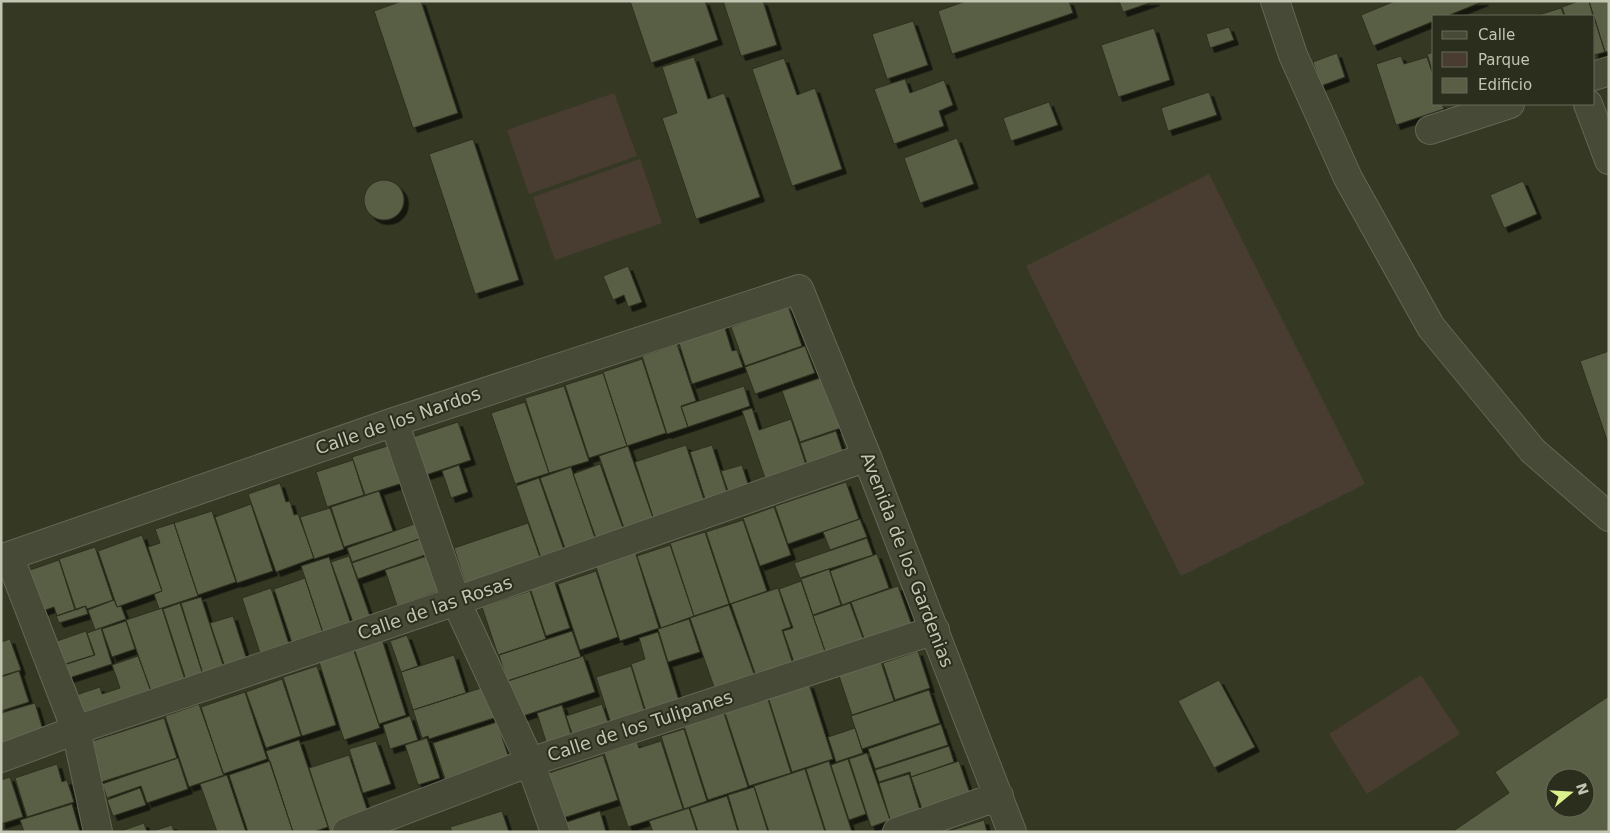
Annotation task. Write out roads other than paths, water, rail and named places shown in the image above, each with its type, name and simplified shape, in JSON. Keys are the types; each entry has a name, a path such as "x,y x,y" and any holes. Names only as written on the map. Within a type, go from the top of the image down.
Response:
{"street":[{"path":"1275,1 1293,55 1348,178 1431,327 1533,451 1606,511"},
{"path":"1595,76 1609,71"},
{"path":"1430,130 1507,105"},
{"path":"1588,105 1609,160"},
{"name":"Calle de los Nardos","path":"5,560 394,422 799,289"},
{"name":"Avenida de los Gardenias","path":"799,289 935,630 1012,832"},
{"path":"394,422 456,601 530,762 555,832"},
{"name":"Calle de las Rosas","path":"1,758 76,730 456,601 867,457"},
{"path":"5,560 76,730 98,832"},
{"name":"Calle de los Tulipanes","path":"347,832 530,762 935,630"},
{"path":"897,832 999,796"}]}
